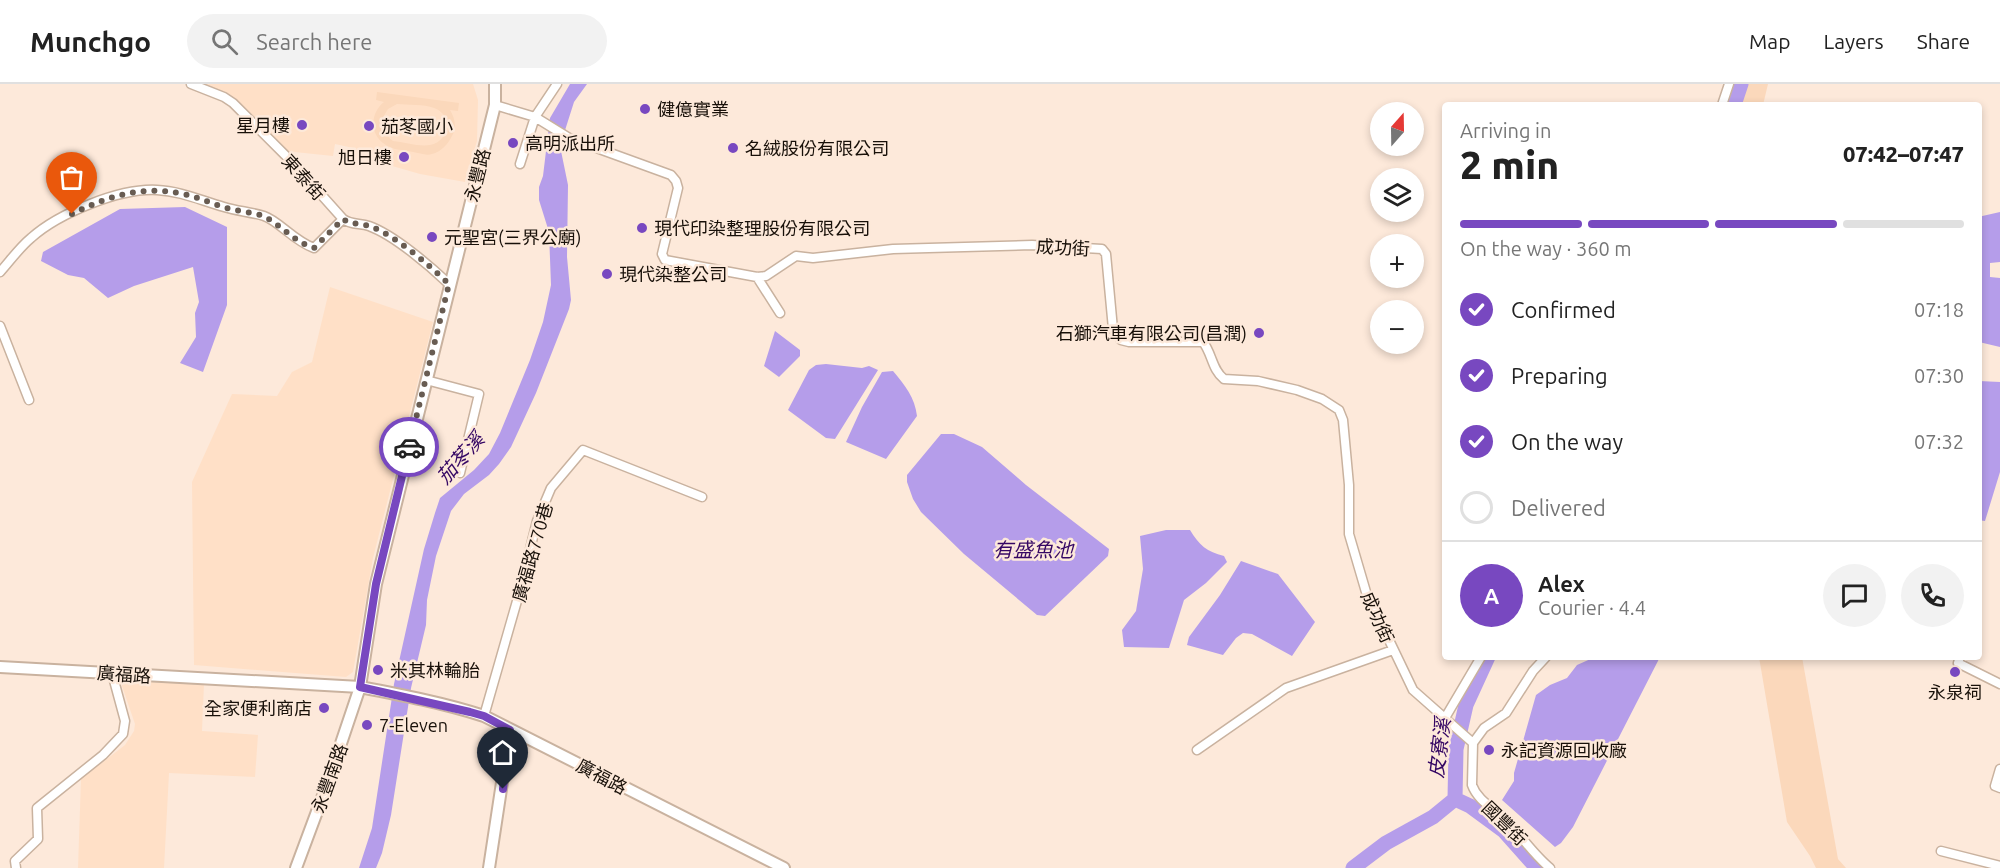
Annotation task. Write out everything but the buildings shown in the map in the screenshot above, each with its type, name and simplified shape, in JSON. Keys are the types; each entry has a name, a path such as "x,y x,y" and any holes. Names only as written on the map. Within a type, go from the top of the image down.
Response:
{"street":[{"name":"東泰街","path":"191,84 233,103 292,162 343,219"},
{"name":"永豐路","path":"360,687 376,584 495,105 495,84"},
{"path":"520,164 535,117 557,84"},
{"path":"1723,102 1730,84"},
{"path":"495,105 535,117 565,136 671,175 678,189 662,254 665,260 757,278 780,313"},
{"path":"0,272 31,238 56,221 102,199 127,193 157,190 184,194 235,210 265,216 302,244 314,248 343,219 348,223 369,226 420,258 449,284"},
{"name":"成功街","path":"757,278 766,276 796,256 813,258 892,249 1032,245 1102,249 1106,254 1113,329 1120,339 1129,342 1203,342 1216,369 1224,379 1258,381 1297,390 1322,399 1339,410 1343,420 1349,534 1366,592 1413,690 1471,741"},
{"path":"0,326 29,400"},
{"path":"426,380 479,394 460,473"},
{"name":"廣福路770巷","path":"484,716 537,521 551,488 583,450 702,497"},
{"path":"1197,750 1286,688 1393,650"},
{"path":"1446,718 1479,660"},
{"path":"1471,741 1484,728 1506,713 1533,671 1543,660"},
{"path":"1959,660 1958,663 2000,684"},
{"name":"廣福路","path":"0,667 360,687 414,698 484,716 784,868"},
{"path":"16,868 15,861 38,839 37,808 103,755 123,735 124,721 112,673"},
{"name":"永豐南路","path":"296,868 336,762 360,687"},
{"path":"489,868 510,730"},
{"name":"國豐街","path":"1471,741 1473,790 1482,801 1507,821 1550,868"},
{"path":"2000,769 1995,786 2000,788"},
{"path":"1941,851 2000,866"}],"shaded area":[{"name":"茄苳國小","path":"199,84 473,84 478,100 477,141 465,182 420,174 354,155 353,148 335,144 333,156 285,151 236,101 227,94"},
{"path":"1746,84 1768,84 1764,102 1740,102"},
{"path":"377,92 459,103 458,111 450,110 455,123 454,133 444,147 430,155 390,147 383,143 375,133 374,116 384,102 376,100","holes":["397,104 426,106 440,111 447,122 445,134 436,143 430,145 393,141 384,131 382,119 388,109"]},
{"path":"330,287 433,322 373,558 353,672 346,677 194,665 192,482 232,394 277,396 292,372 312,362"},
{"path":"1760,660 1803,660 1838,859 1846,868 1816,868 1787,822"},
{"path":"120,680 204,684 202,731 258,735 255,777 169,773 164,868 78,868 81,779 125,745 134,731 135,724"}],"water":[{"path":"570,84 587,84 574,102 560,146 568,185 567,257 571,300 569,309 536,393 511,447 489,475 464,494 451,511 436,556 427,600 426,625 411,688 391,815 382,853 376,868 359,868 372,828 394,684 424,549 440,498 474,470 489,454 530,360 543,322 551,285 549,232 539,200 539,187 543,176 550,118"},
{"path":"185,207 227,227 227,305 203,372 180,363 196,337 195,313 199,302 193,267 134,286 108,298 84,278 68,275 41,261 43,252 120,209"},
{"path":"2000,212 2000,262 1990,263 1990,277 2000,278 2000,347 1982,343 1982,216"},
{"path":"775,331 800,350 800,356 779,377 764,366"},
{"path":"816,365 862,368 869,366 878,370 835,439 826,438 788,410 809,370"},
{"path":"893,371 909,392 917,416 886,459 846,442 882,372"},
{"path":"1982,381 2000,382 2000,472 1985,521 1982,521"},
{"name":"有盛魚池","path":"941,434 954,434 982,447 1026,485 1109,549 1108,556 1045,616 1037,615 964,554 921,512 913,499 907,475"},
{"path":"1166,530 1190,530 1204,547 1224,556 1227,562 1206,583 1184,600 1169,648 1124,647 1122,630 1136,611 1143,569 1140,536"},
{"path":"1241,561 1278,574 1315,622 1292,656 1252,634 1243,633 1236,638 1223,655 1187,645 1189,637 1220,595"},
{"path":"1588,660 1658,660 1573,827 1555,847 1502,800 1514,781 1514,773 1536,695 1550,685 1567,678 1577,665"}],"waterway":[{"name":"皮寮溪","path":"1735,102 1741,84"},
{"name":"皮寮溪","path":"1455,799 1456,749 1466,705 1487,660"},
{"path":"1455,799 1470,806 1504,831 1537,868"},
{"name":"皮寮溪","path":"1353,868 1386,843 1433,817 1455,799"}],"way so far":[{"path":"72,214 102,199 127,193 157,190 184,194 243,213 265,216 302,244 314,248 343,219 348,223 369,226 420,258 449,284 409,447"}],"place":[{"name":"健億實業","path":"645,109"},
{"name":"星月樓","path":"302,125"},
{"name":"茄苳國小","path":"369,126"},
{"name":"高明派出所","path":"513,143"},
{"name":"名絨股份有限公司","path":"733,148"},
{"name":"旭日樓","path":"404,157"},
{"name":"現代印染整理股份有限公司","path":"642,228"},
{"name":"元聖宮(三界公廟)","path":"432,237"},
{"name":"現代染整公司","path":"607,274"},
{"name":"石獅汽車有限公司(昌潤)","path":"1259,333"},
{"name":"米其林輪胎","path":"378,670"},
{"name":"永泉祠","path":"1955,672"},
{"name":"全家便利商店","path":"324,708"},
{"name":"7-Eleven","path":"367,725"},
{"name":"永記資源回收廠","path":"1489,750"}],"route":[{"path":"409,447 376,584 360,687 484,716 510,730 503,789"}],"water label":[{"name":"茄苳溪","path":"460,458"}]}
